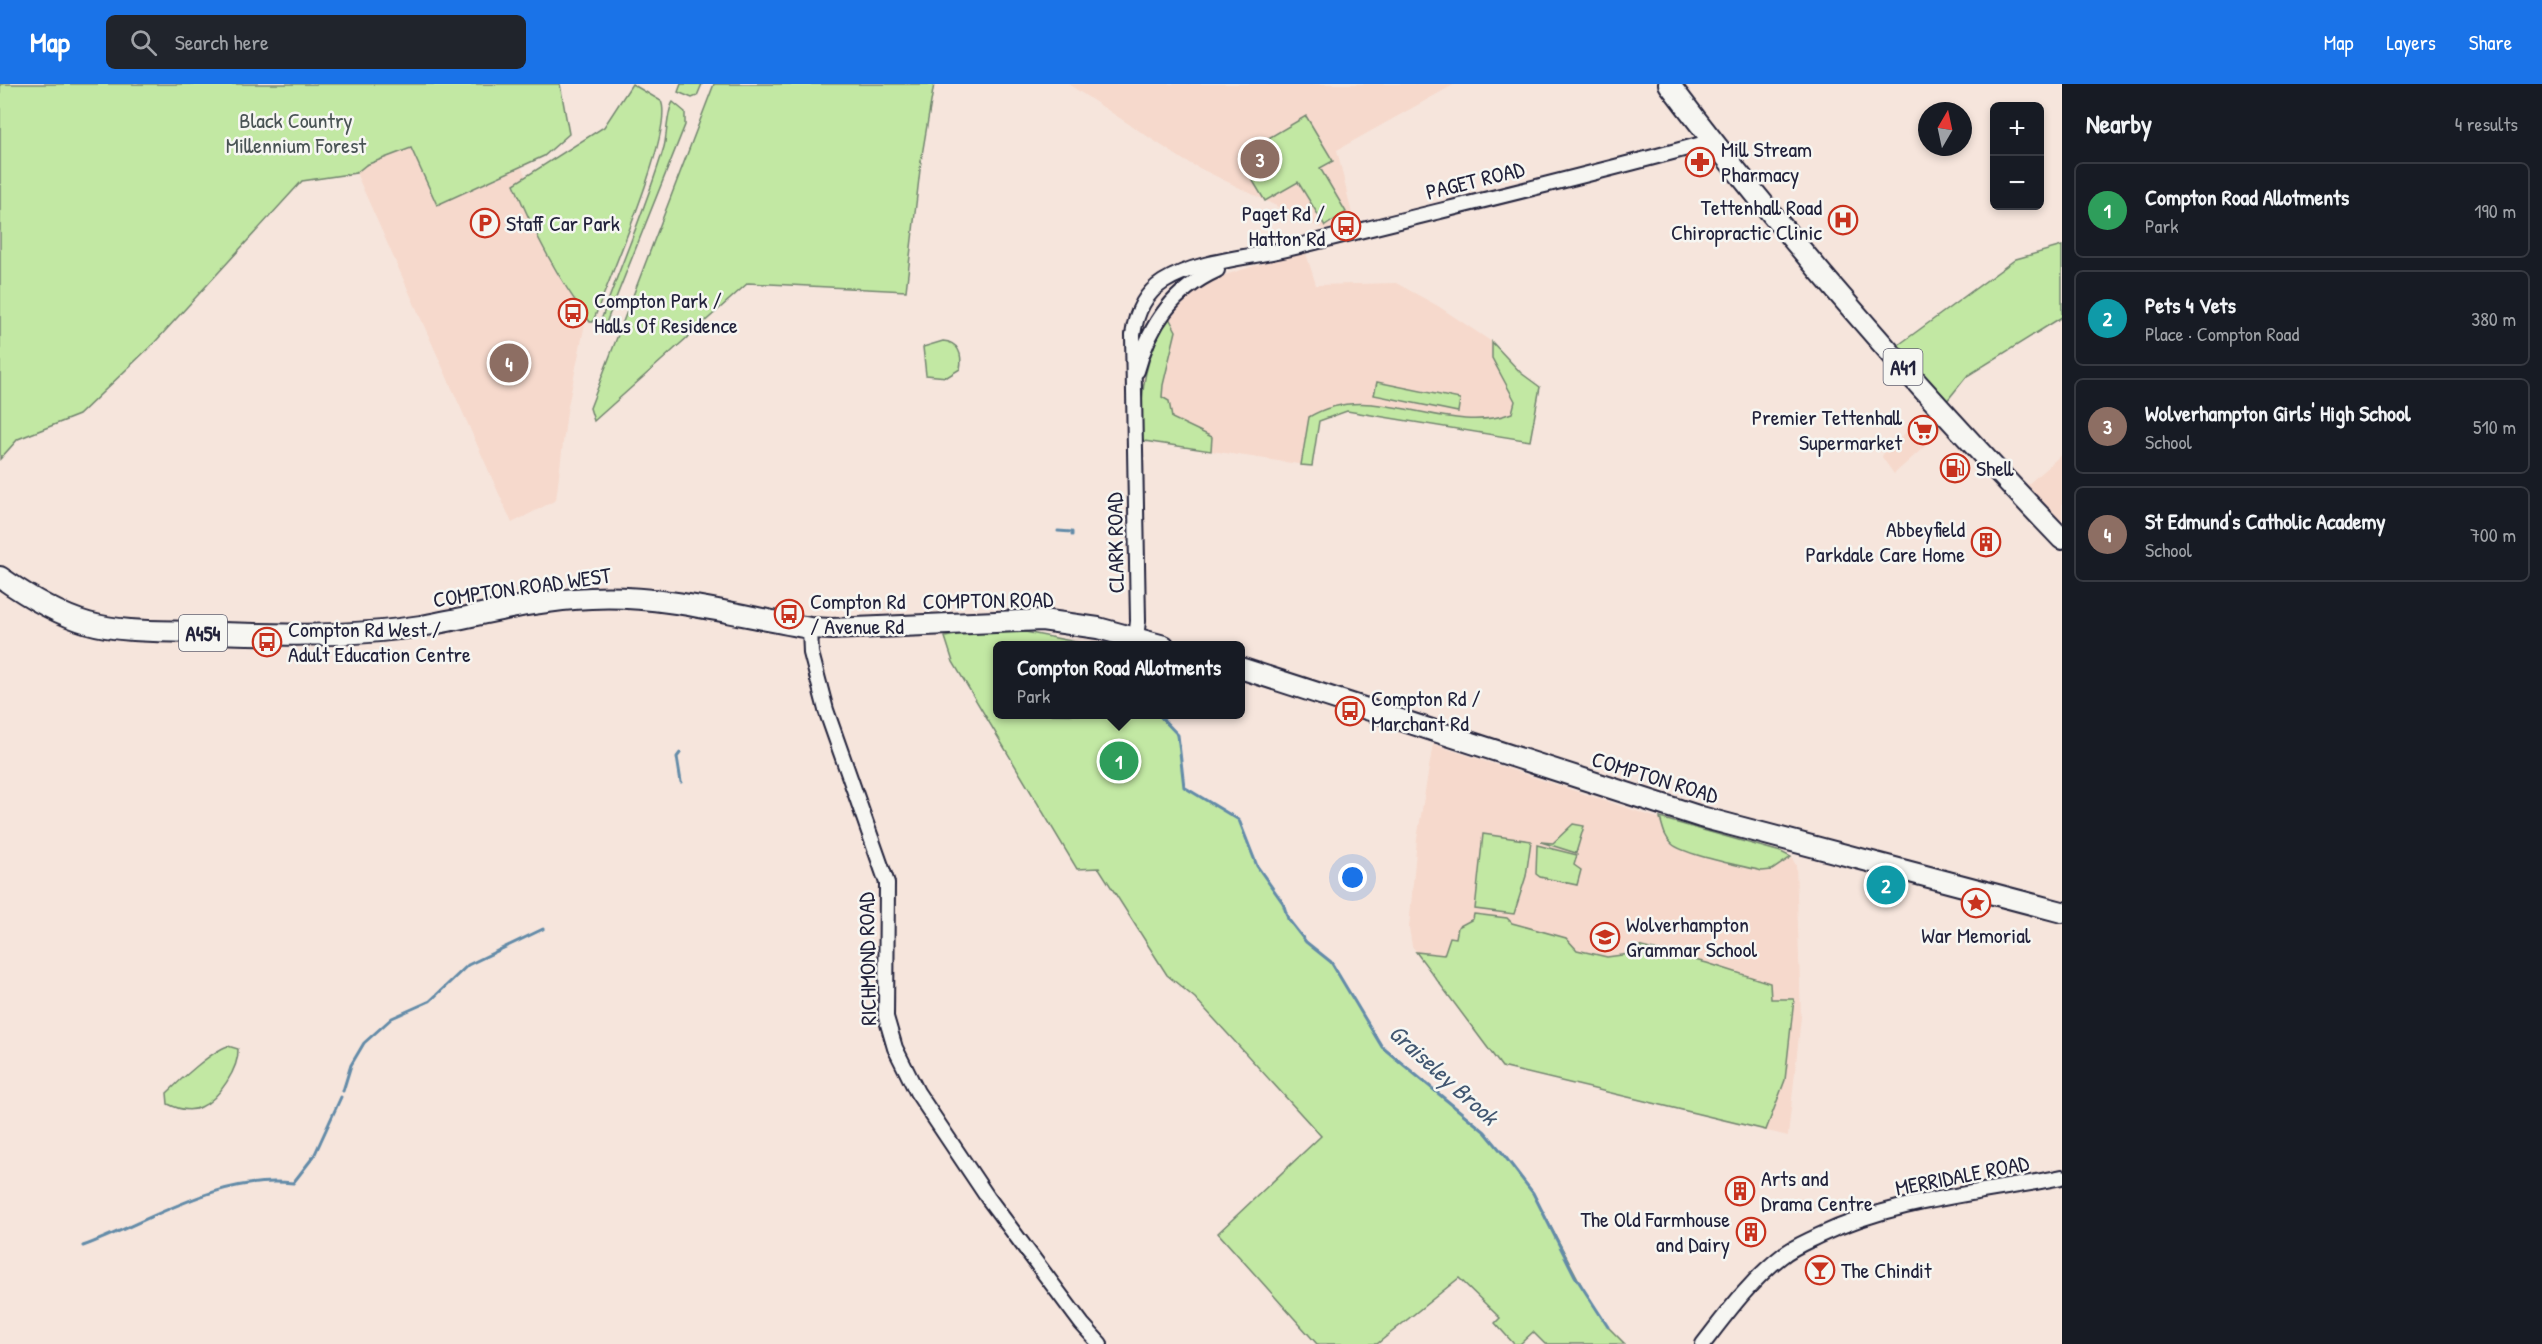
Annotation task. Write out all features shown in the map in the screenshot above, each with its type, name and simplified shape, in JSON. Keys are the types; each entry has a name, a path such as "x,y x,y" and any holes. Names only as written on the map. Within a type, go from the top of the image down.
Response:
{"highway":[{"name":"A41","path":"1669,84 1713,141 1886,347 2062,540"},
{"name":"COMPTON ROAD WEST","path":"0,577 37,601 68,616 110,628 292,636 354,634 419,626 543,604 589,598 620,597 810,628"},
{"name":"COMPTON ROAD","path":"810,628 1042,620 1098,628 1148,641"},
{"name":"COMPTON ROAD","path":"1245,670 1701,816 2062,912"}],"street":[{"name":"PAGET ROAD","path":"1134,447 1135,378 1132,351 1134,321 1140,306 1154,288 1180,274 1713,141"},
{"name":"PAGET ROAD","path":"1135,378 1152,329 1176,296 1200,278 1247,259"},
{"name":"CLARK ROAD","path":"1134,447 1138,621 1136,638"},
{"name":"RICHMOND ROAD","path":"810,628 812,653 826,710 886,883 886,1017 895,1048 917,1092 988,1198 1082,1324 1100,1344"},
{"name":"MERRIDALE ROAD","path":"1703,1344 1731,1308 1781,1256 1835,1228 1882,1212 1945,1196 2062,1177"}],"shaded area":[{"path":"1068,84 1455,84 1337,150 1354,223 1325,230 1185,161"},
{"path":"411,148 417,159 492,181 521,166 587,314 567,411 556,500 512,523 356,173 366,165"},
{"path":"1305,250 1316,285 1396,283 1438,306 1492,342 1521,373 1540,387 1530,441 1347,411 1319,421 1312,466 1144,441 1142,381 1168,316 1209,280"},
{"path":"1930,410 1943,425 1942,431 1894,474 1882,457 1883,454"},
{"path":"2062,454 2062,527 2025,487"},
{"name":"Wolverhampton Grammar School","path":"1433,744 1651,816 1791,857 1796,865 1801,1017 1788,1136 1502,1067 1412,946 1409,928 1417,839"}],"green space":[{"name":"Black Country Millennium Forest","path":"0,84 560,84 569,134 544,156 437,205 411,148 366,165 356,173 302,181 155,342 79,415 18,439 0,459"},
{"path":"632,84 661,101 663,118 658,143 637,209 593,322 590,322 547,255 514,184 604,127"},
{"path":"681,84 702,84 697,96 692,98 678,92"},
{"path":"714,84 934,84 921,161 906,291 748,283 594,421 590,408"},
{"path":"673,102 685,112 685,125 604,328 599,326 657,170 664,147 669,111"},
{"path":"1306,116 1333,161 1320,168 1346,212 1325,226 1298,182 1265,201 1238,156"},
{"path":"2062,246 2062,317 1967,376 1946,402 1897,346 2016,259"},
{"path":"1168,316 1176,331 1162,397 1169,401 1172,418 1212,437 1211,451 1144,441 1140,435 1142,402 1149,360"},
{"path":"943,341 956,346 961,358 960,369 947,377 926,375 923,347"},
{"path":"1492,342 1521,373 1540,387 1530,441 1347,411 1319,421 1312,466 1301,465 1309,417 1333,407 1358,403 1384,405 1461,419 1487,419 1512,413 1515,401 1492,358"},
{"path":"1377,382 1460,399 1458,412 1374,395"},
{"path":"1000,627 1071,641 993,641 993,719 1162,719 1178,735 1184,787 1239,820 1257,866 1283,903 1288,919 1306,942 1331,962 1382,1047 1485,1132 1500,1150 1533,1193 1584,1290 1608,1327 1625,1344 1545,1344 1533,1332 1520,1344 1514,1344 1495,1323 1500,1318 1459,1278 1377,1344 1317,1344 1218,1233 1321,1136 1195,998 1167,975 1099,868 1077,869 953,662 945,637"},
{"path":"1660,818 1781,852 1791,857 1772,870 1762,871 1701,856 1672,844 1665,835"},
{"path":"1573,824 1584,826 1576,853 1541,842 1553,843"},
{"path":"1483,834 1531,841 1526,876 1514,914 1475,909"},
{"path":"1537,845 1577,855 1574,865 1581,870 1577,885 1540,877 1536,874"},
{"path":"1474,914 1507,918 1512,923 1566,938 1577,950 1607,957 1629,954 1638,946 1707,963 1770,983 1771,999 1794,999 1785,1080 1766,1130 1502,1067 1416,952 1444,955 1450,937 1456,938 1458,927 1473,919"},
{"path":"228,1046 238,1049 235,1065 227,1082 215,1097 201,1107 189,1110 168,1104 167,1093 173,1087 205,1060"}],"waterway":[{"name":"Graiseley Brook","path":"1058,531 1072,532 1072,535"},
{"name":"Graiseley Brook","path":"1163,719 1178,735 1184,787 1239,820 1257,866 1283,903 1288,919 1306,942 1331,962 1382,1047 1485,1132 1500,1150 1533,1193 1575,1276 1608,1327"},
{"path":"680,753 677,757 681,782"},
{"path":"343,1091 351,1065 364,1043 392,1018 430,1001 468,965 543,929"},
{"path":"83,1246 211,1193 265,1182 293,1183 314,1156 341,1097"}],"place":[{"name":"Wolverhampton Girls' High School","path":"1260,159"},
{"name":"Mill Stream Pharmacy","path":"1700,162"},
{"name":"Tettenhall Road Chiropractic Clinic","path":"1843,220"},
{"name":"Staff Car Park","path":"485,223"},
{"name":"Paget Rd / Hatton Rd","path":"1346,226"},
{"name":"Compton Park / Halls Of Residence","path":"573,313"},
{"name":"St Edmund's Catholic Academy","path":"509,363"},
{"name":"Premier Tettenhall Supermarket","path":"1923,430"},
{"name":"Shell","path":"1955,468"},
{"name":"Abbeyfield Parkdale Care Home","path":"1986,542"},
{"name":"Compton Rd / Avenue Rd","path":"789,614"},
{"name":"Compton Rd West / Adult Education Centre","path":"267,642"},
{"name":"Compton Rd / Marchant Rd","path":"1350,711"},
{"name":"Compton Road Allotments","path":"1119,761"},
{"name":"Pets 4 Vets","path":"1886,885"},
{"name":"War Memorial","path":"1976,903"},
{"name":"Wolverhampton Grammar School","path":"1605,937"},
{"name":"Arts and Drama Centre","path":"1740,1191"},
{"name":"The Old Farmhouse and Dairy","path":"1751,1232"},
{"name":"The Chindit","path":"1820,1270"}]}
